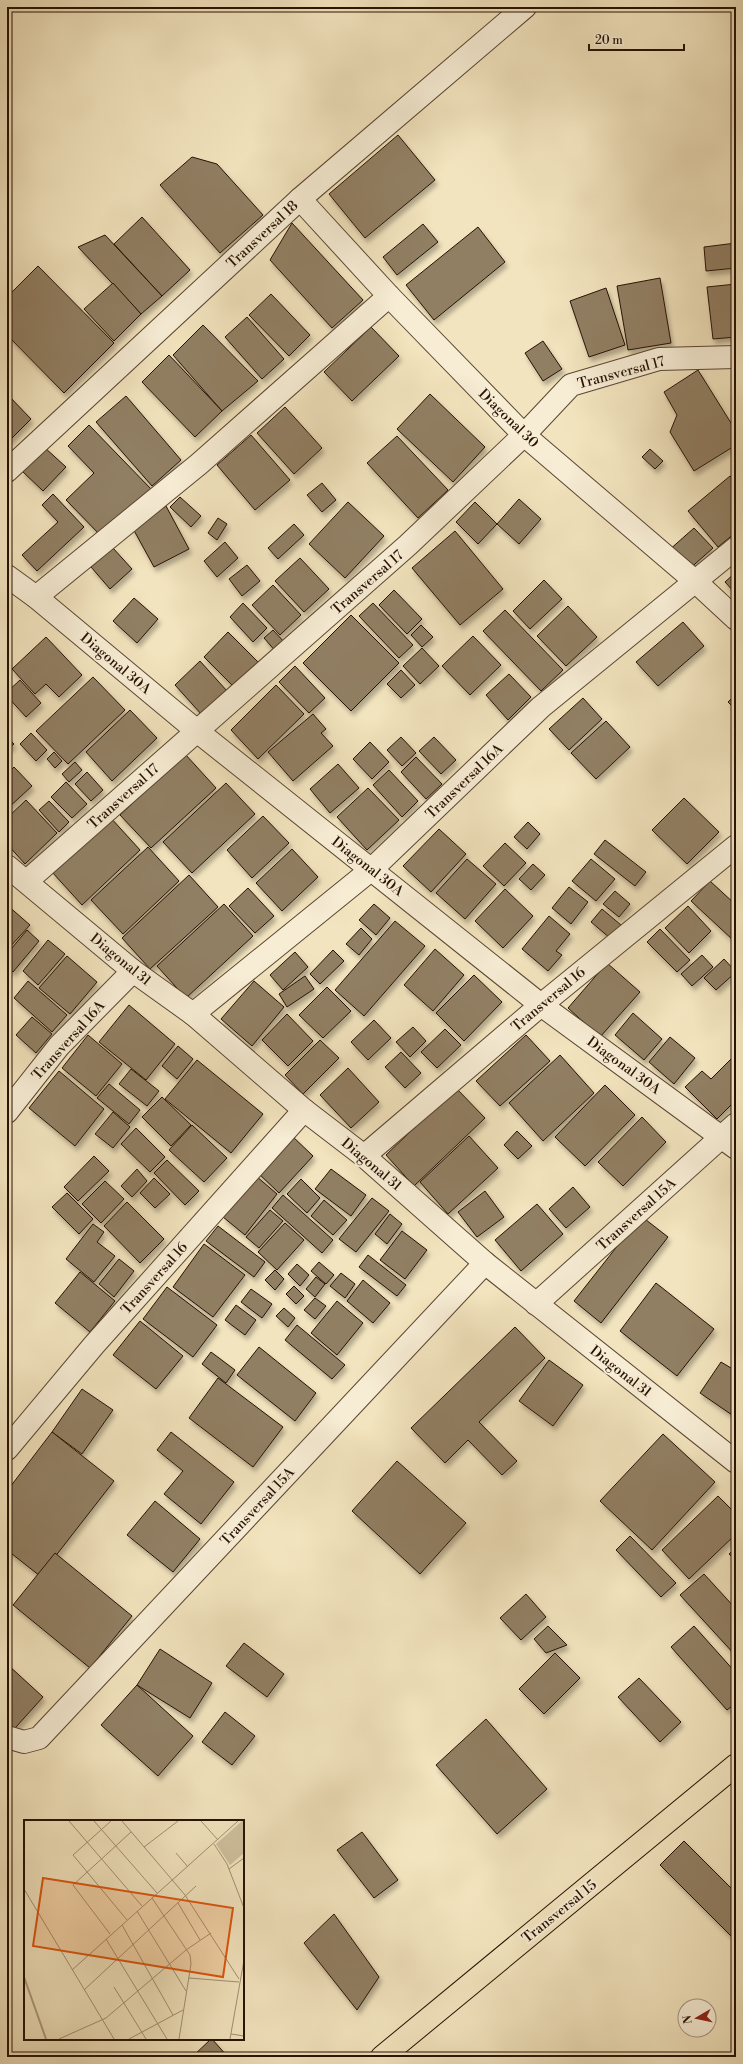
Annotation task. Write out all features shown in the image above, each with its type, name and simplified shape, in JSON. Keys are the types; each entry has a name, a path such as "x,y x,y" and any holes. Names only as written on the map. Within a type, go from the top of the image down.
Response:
{"main road":[{"name":"Transversal 15","path":"382,2057 736,1766"}],"street":[{"name":"Transversal 18","path":"7,471 300,199 525,7"},
{"name":"Diagonal 30","path":"300,199 389,296 524,435 696,582 736,619"},
{"path":"36,597 199,464 389,296"},
{"name":"Transversal 17","path":"27,882 408,545 524,435 571,385 659,359 736,357"},
{"name":"Transversal 16A","path":"193,1014 372,869 542,707 736,548"},
{"name":"Diagonal 30A","path":"7,576 36,597 197,731 541,1004 731,1136"},
{"name":"Transversal 16","path":"364,1156 541,1004 736,846"},
{"name":"Diagonal 31","path":"7,866 133,971 193,1014 304,1110 364,1156 485,1263 736,1462"},
{"name":"Transversal 16A","path":"7,1112 59,1046 133,971"},
{"name":"Transversal 16","path":"7,1449 94,1345 304,1110"},
{"name":"Transversal 15A","path":"536,1304 731,1136"},
{"name":"Transversal 15A","path":"16,1739 39,1738 485,1263"}],"building":[{"path":"398,135 435,180 365,238 329,194"},
{"path":"192,157 217,164 263,215 220,253 160,185"},
{"path":"142,217 190,270 162,296 114,244"},
{"path":"292,223 363,300 332,328 270,260"},
{"path":"423,224 438,242 397,275 383,257"},
{"path":"478,227 505,262 434,320 406,285"},
{"path":"105,235 162,296 141,314 78,247"},
{"path":"736,243 736,268 706,271 704,247"},
{"path":"38,266 114,343 64,393 7,335 7,297"},
{"path":"660,278 671,343 628,350 617,286"},
{"path":"113,283 141,314 114,341 84,309"},
{"path":"736,284 736,337 713,339 707,287"},
{"path":"606,288 625,345 589,357 570,301"},
{"path":"271,294 310,335 289,356 249,315"},
{"path":"247,317 284,359 262,379 225,337"},
{"path":"203,325 258,381 222,411 173,355"},
{"path":"371,327 399,356 352,401 324,372"},
{"path":"543,341 562,369 543,381 525,353"},
{"path":"169,355 222,411 195,437 142,382"},
{"path":"698,370 736,431 736,445 694,471 670,432 677,415 664,392"},
{"path":"7,394 31,419 7,443"},
{"path":"430,394 485,447 453,482 397,429"},
{"path":"126,396 181,460 152,486 96,422"},
{"path":"285,407 322,448 294,474 257,433"},
{"path":"89,425 151,489 103,538 66,500 94,473 68,446"},
{"path":"251,435 290,480 255,510 217,465"},
{"path":"397,436 448,490 418,518 367,463"},
{"path":"44,447 66,467 43,491 22,471"},
{"path":"650,449 663,461 655,469 642,457"},
{"path":"736,469 736,478 731,473"},
{"path":"730,476 736,483 736,532 718,547 688,511"},
{"path":"322,483 336,500 322,512 307,495"},
{"path":"53,494 84,527 37,571 22,555 58,522 42,505"},
{"path":"180,497 201,516 191,527 170,507"},
{"path":"519,499 541,519 519,544 497,524"},
{"path":"348,502 384,536 345,578 309,544"},
{"path":"475,502 497,524 478,544 456,522"},
{"path":"166,506 189,549 154,567 131,525"},
{"path":"218,518 227,524 217,540 208,533"},
{"path":"294,524 304,535 278,559 268,548"},
{"path":"694,528 713,548 687,571 668,551"},
{"path":"455,531 503,589 460,625 412,568"},
{"path":"225,542 238,558 217,577 204,561"},
{"path":"113,548 132,569 110,589 91,567"},
{"path":"300,558 329,589 304,612 275,581"},
{"path":"247,565 260,581 242,596 229,579"},
{"path":"736,572 736,594 725,582"},
{"path":"544,580 562,599 530,629 513,611"},
{"path":"273,585 301,615 280,635 252,605"},
{"path":"394,590 422,619 407,634 379,605"},
{"path":"134,598 158,619 137,643 113,621"},
{"path":"243,603 267,628 253,642 230,617"},
{"path":"373,603 413,645 399,658 359,616"},
{"path":"568,606 597,637 566,666 537,636"},
{"path":"505,610 563,670 541,691 483,631"},
{"path":"351,615 399,663 351,711 303,663"},
{"path":"683,622 704,646 658,686 636,662"},
{"path":"421,625 433,637 422,647 411,635"},
{"path":"273,630 286,644 277,653 264,638"},
{"path":"228,632 259,663 235,688 204,657"},
{"path":"473,636 501,665 470,695 442,666"},
{"path":"46,637 82,675 59,697 46,684 35,694 12,669"},
{"path":"422,648 439,666 420,684 403,666"},
{"path":"200,661 227,691 202,715 175,685"},
{"path":"295,666 325,698 309,713 279,682"},
{"path":"401,670 415,685 401,698 387,684"},
{"path":"509,674 531,697 508,720 486,695"},
{"path":"93,677 125,710 68,764 36,731"},
{"path":"20,680 41,703 26,717 7,696 7,692"},
{"path":"276,685 304,714 258,759 231,730"},
{"path":"736,694 736,710 728,702"},
{"path":"583,698 602,719 569,750 549,729"},
{"path":"130,710 157,738 112,781 86,752"},
{"path":"313,714 326,729 321,733 333,746 293,781 268,752"},
{"path":"606,721 630,747 596,779 571,753"},
{"path":"31,733 47,750 36,761 20,744"},
{"path":"7,737 14,744 7,750"},
{"path":"401,737 416,753 402,766 387,750"},
{"path":"434,737 456,760 441,774 419,751"},
{"path":"370,742 389,762 372,779 353,759"},
{"path":"54,752 62,761 55,768 47,759"},
{"path":"185,754 216,788 151,848 120,815"},
{"path":"416,757 442,784 426,799 401,772"},
{"path":"75,762 82,770 69,782 62,774"},
{"path":"338,764 359,788 330,813 310,789"},
{"path":"14,767 32,786 7,809 7,774"},
{"path":"389,770 418,801 402,817 373,785"},
{"path":"87,772 103,790 91,801 75,784"},
{"path":"66,782 87,804 72,818 51,797"},
{"path":"226,783 255,814 192,873 163,842"},
{"path":"368,788 399,820 367,850 337,817"},
{"path":"684,798 719,832 687,864 652,830"},
{"path":"26,800 57,833 25,864 7,844 7,818"},
{"path":"49,801 69,822 59,832 39,810"},
{"path":"263,816 289,843 252,878 227,850"},
{"path":"110,817 140,850 82,905 52,872"},
{"path":"528,822 540,834 527,849 514,837"},
{"path":"439,829 466,854 431,892 403,866"},
{"path":"605,840 646,872 635,886 594,854"},
{"path":"505,843 526,863 504,886 483,866"},
{"path":"148,847 179,881 123,934 91,900"},
{"path":"292,849 318,877 282,911 256,883"},
{"path":"467,859 496,884 465,919 436,893"},
{"path":"591,859 615,879 596,901 572,881"},
{"path":"533,864 545,875 531,890 519,879"},
{"path":"189,875 218,907 150,969 122,938"},
{"path":"710,881 736,905 736,937 733,940 691,901"},
{"path":"569,887 588,902 571,924 552,908"},
{"path":"248,888 274,916 255,933 229,906"},
{"path":"505,889 533,916 503,948 475,921"},
{"path":"615,891 630,904 619,917 603,904"},
{"path":"224,904 253,936 186,998 157,966"},
{"path":"374,904 390,918 376,935 359,920"},
{"path":"7,905 30,925 7,950"},
{"path":"688,906 711,931 689,953 665,928"},
{"path":"602,909 621,925 610,938 591,922"},
{"path":"549,916 570,934 556,951 562,955 548,971 522,949"},
{"path":"395,921 425,946 364,1016 335,990"},
{"path":"361,928 372,939 359,955 346,944"},
{"path":"660,929 690,960 677,972 647,942"},
{"path":"27,930 39,941 13,972 7,967 7,954"},
{"path":"48,940 65,954 38,985 23,971"},
{"path":"435,949 464,975 433,1011 404,985"},
{"path":"333,950 344,961 320,984 310,974"},
{"path":"295,952 308,967 283,990 270,975"},
{"path":"702,955 713,967 692,986 681,974"},
{"path":"67,956 97,982 70,1014 39,988"},
{"path":"724,959 736,972 716,990 704,978"},
{"path":"607,963 640,992 600,1037 568,1008"},
{"path":"474,975 502,1002 464,1041 436,1013"},
{"path":"305,976 314,989 287,1007 279,994"},
{"path":"28,981 67,1015 52,1032 14,998"},
{"path":"254,981 284,1007 252,1046 221,1019"},
{"path":"327,987 351,1011 323,1038 299,1015"},
{"path":"129,1005 175,1044 146,1080 99,1042"},
{"path":"633,1013 662,1039 644,1060 615,1035"},
{"path":"287,1014 313,1041 288,1066 262,1040"},
{"path":"32,1017 52,1034 36,1053 16,1035"},
{"path":"374,1020 391,1038 368,1060 351,1042"},
{"path":"413,1027 426,1041 410,1057 396,1042"},
{"path":"445,1029 461,1045 437,1068 421,1052"},
{"path":"88,1035 122,1064 96,1096 62,1068"},
{"path":"526,1035 550,1061 500,1106 476,1081"},
{"path":"670,1037 695,1058 674,1084 649,1062"},
{"path":"320,1040 339,1058 303,1094 285,1075"},
{"path":"178,1046 193,1059 177,1079 162,1066"},
{"path":"401,1052 421,1073 405,1088 385,1067"},
{"path":"736,1054 736,1100 717,1119 685,1087 702,1071 711,1079"},
{"path":"560,1055 594,1093 543,1141 509,1103"},
{"path":"197,1060 263,1114 231,1153 165,1099"},
{"path":"348,1068 379,1102 351,1128 320,1095"},
{"path":"131,1069 159,1091 147,1106 119,1084"},
{"path":"59,1071 104,1109 75,1146 29,1108"},
{"path":"109,1084 140,1110 129,1124 97,1098"},
{"path":"605,1085 635,1115 585,1166 555,1137"},
{"path":"456,1088 485,1118 414,1186 386,1155"},
{"path":"162,1097 191,1125 171,1146 142,1117"},
{"path":"113,1112 130,1127 113,1148 95,1134"},
{"path":"642,1117 666,1142 623,1186 598,1162"},
{"path":"192,1125 227,1158 204,1182 169,1150"},
{"path":"136,1128 165,1157 150,1172 121,1144"},
{"path":"517,1131 532,1146 518,1159 504,1145"},
{"path":"290,1134 313,1156 279,1193 256,1171"},
{"path":"469,1136 498,1168 448,1214 420,1182"},
{"path":"94,1156 109,1171 78,1201 64,1187"},
{"path":"167,1160 199,1191 185,1205 154,1173"},
{"path":"137,1169 147,1181 132,1197 121,1186"},
{"path":"331,1169 366,1195 351,1216 315,1189"},
{"path":"256,1176 277,1194 245,1235 223,1217"},
{"path":"154,1178 170,1194 155,1208 140,1193"},
{"path":"301,1179 320,1198 307,1213 287,1194"},
{"path":"105,1181 124,1199 101,1223 82,1204"},
{"path":"573,1187 590,1207 566,1228 549,1209"},
{"path":"485,1191 504,1217 477,1237 458,1212"},
{"path":"67,1193 93,1219 79,1234 52,1207"},
{"path":"283,1195 333,1240 322,1253 272,1208"},
{"path":"372,1198 389,1211 356,1252 339,1239"},
{"path":"324,1200 347,1220 333,1235 311,1216"},
{"path":"127,1202 164,1239 140,1263 104,1226"},
{"path":"537,1204 563,1234 521,1271 495,1240"},
{"path":"270,1210 283,1221 259,1248 246,1237"},
{"path":"390,1214 402,1224 387,1244 375,1234"},
{"path":"641,1216 668,1237 601,1323 574,1301"},
{"path":"285,1223 304,1240 277,1270 258,1252"},
{"path":"93,1224 104,1232 97,1242 115,1256 94,1282 66,1259"},
{"path":"218,1226 265,1262 254,1277 206,1241"},
{"path":"402,1231 427,1250 405,1279 380,1260"},
{"path":"204,1244 245,1275 213,1317 173,1287"},
{"path":"368,1255 406,1285 397,1296 359,1267"},
{"path":"119,1259 134,1271 114,1297 99,1284"},
{"path":"319,1262 334,1275 326,1284 311,1271"},
{"path":"297,1264 309,1275 300,1286 288,1274"},
{"path":"275,1270 284,1279 275,1290 265,1280"},
{"path":"80,1272 115,1301 90,1332 55,1303"},
{"path":"341,1273 355,1284 345,1298 330,1286"},
{"path":"316,1277 325,1284 315,1297 306,1289"},
{"path":"363,1280 390,1303 373,1323 347,1301"},
{"path":"656,1283 714,1329 677,1376 620,1331"},
{"path":"294,1286 304,1296 296,1304 286,1294"},
{"path":"167,1287 217,1325 193,1357 143,1319"},
{"path":"251,1289 272,1304 262,1318 241,1302"},
{"path":"315,1298 326,1306 315,1319 304,1310"},
{"path":"337,1301 363,1323 337,1355 311,1333"},
{"path":"236,1305 256,1320 245,1335 225,1320"},
{"path":"284,1308 295,1318 288,1327 276,1316"},
{"path":"140,1321 183,1356 156,1389 113,1355"},
{"path":"297,1325 345,1365 332,1379 285,1340"},
{"path":"515,1327 545,1358 479,1422 517,1461 502,1475 468,1440 445,1463 411,1428"},
{"path":"259,1347 316,1393 295,1421 237,1375"},
{"path":"211,1352 235,1370 226,1383 202,1364"},
{"path":"549,1360 583,1385 553,1426 519,1401"},
{"path":"721,1362 736,1371 735,1417 700,1393"},
{"path":"218,1378 283,1427 253,1467 189,1418"},
{"path":"82,1389 113,1410 82,1454 52,1432"},
{"path":"52,1432 114,1481 40,1576 7,1550 7,1491"},
{"path":"171,1432 234,1482 201,1524 164,1494 183,1471 157,1450"},
{"path":"663,1434 715,1482 652,1550 600,1501"},
{"path":"397,1461 466,1523 420,1574 352,1511"},
{"path":"718,1496 736,1514 736,1534 689,1579 662,1550"},
{"path":"155,1501 200,1539 173,1572 127,1535"},
{"path":"630,1536 676,1583 661,1597 616,1550"},
{"path":"736,1547 736,1561 729,1554"},
{"path":"55,1553 132,1616 90,1668 13,1605"},
{"path":"704,1574 736,1609 736,1656 680,1595"},
{"path":"526,1594 546,1617 521,1640 500,1618"},
{"path":"548,1626 567,1645 546,1653 534,1639"},
{"path":"694,1626 736,1673 736,1703 727,1710 671,1647"},
{"path":"244,1643 284,1674 267,1697 226,1666"},
{"path":"160,1649 212,1683 190,1718 137,1685"},
{"path":"555,1653 580,1678 544,1714 519,1689"},
{"path":"7,1664 43,1697 7,1737"},
{"path":"639,1678 681,1722 660,1742 618,1697"},
{"path":"137,1685 193,1736 158,1776 101,1725"},
{"path":"225,1712 255,1736 232,1765 202,1742"},
{"path":"486,1719 547,1789 497,1834 436,1765"},
{"path":"362,1832 398,1880 374,1898 337,1850"},
{"path":"684,1841 736,1893 736,1941 660,1865"},
{"path":"334,1914 379,1977 357,2010 304,1943"},
{"path":"210,2040 213,2040 228,2057 192,2057"}]}
